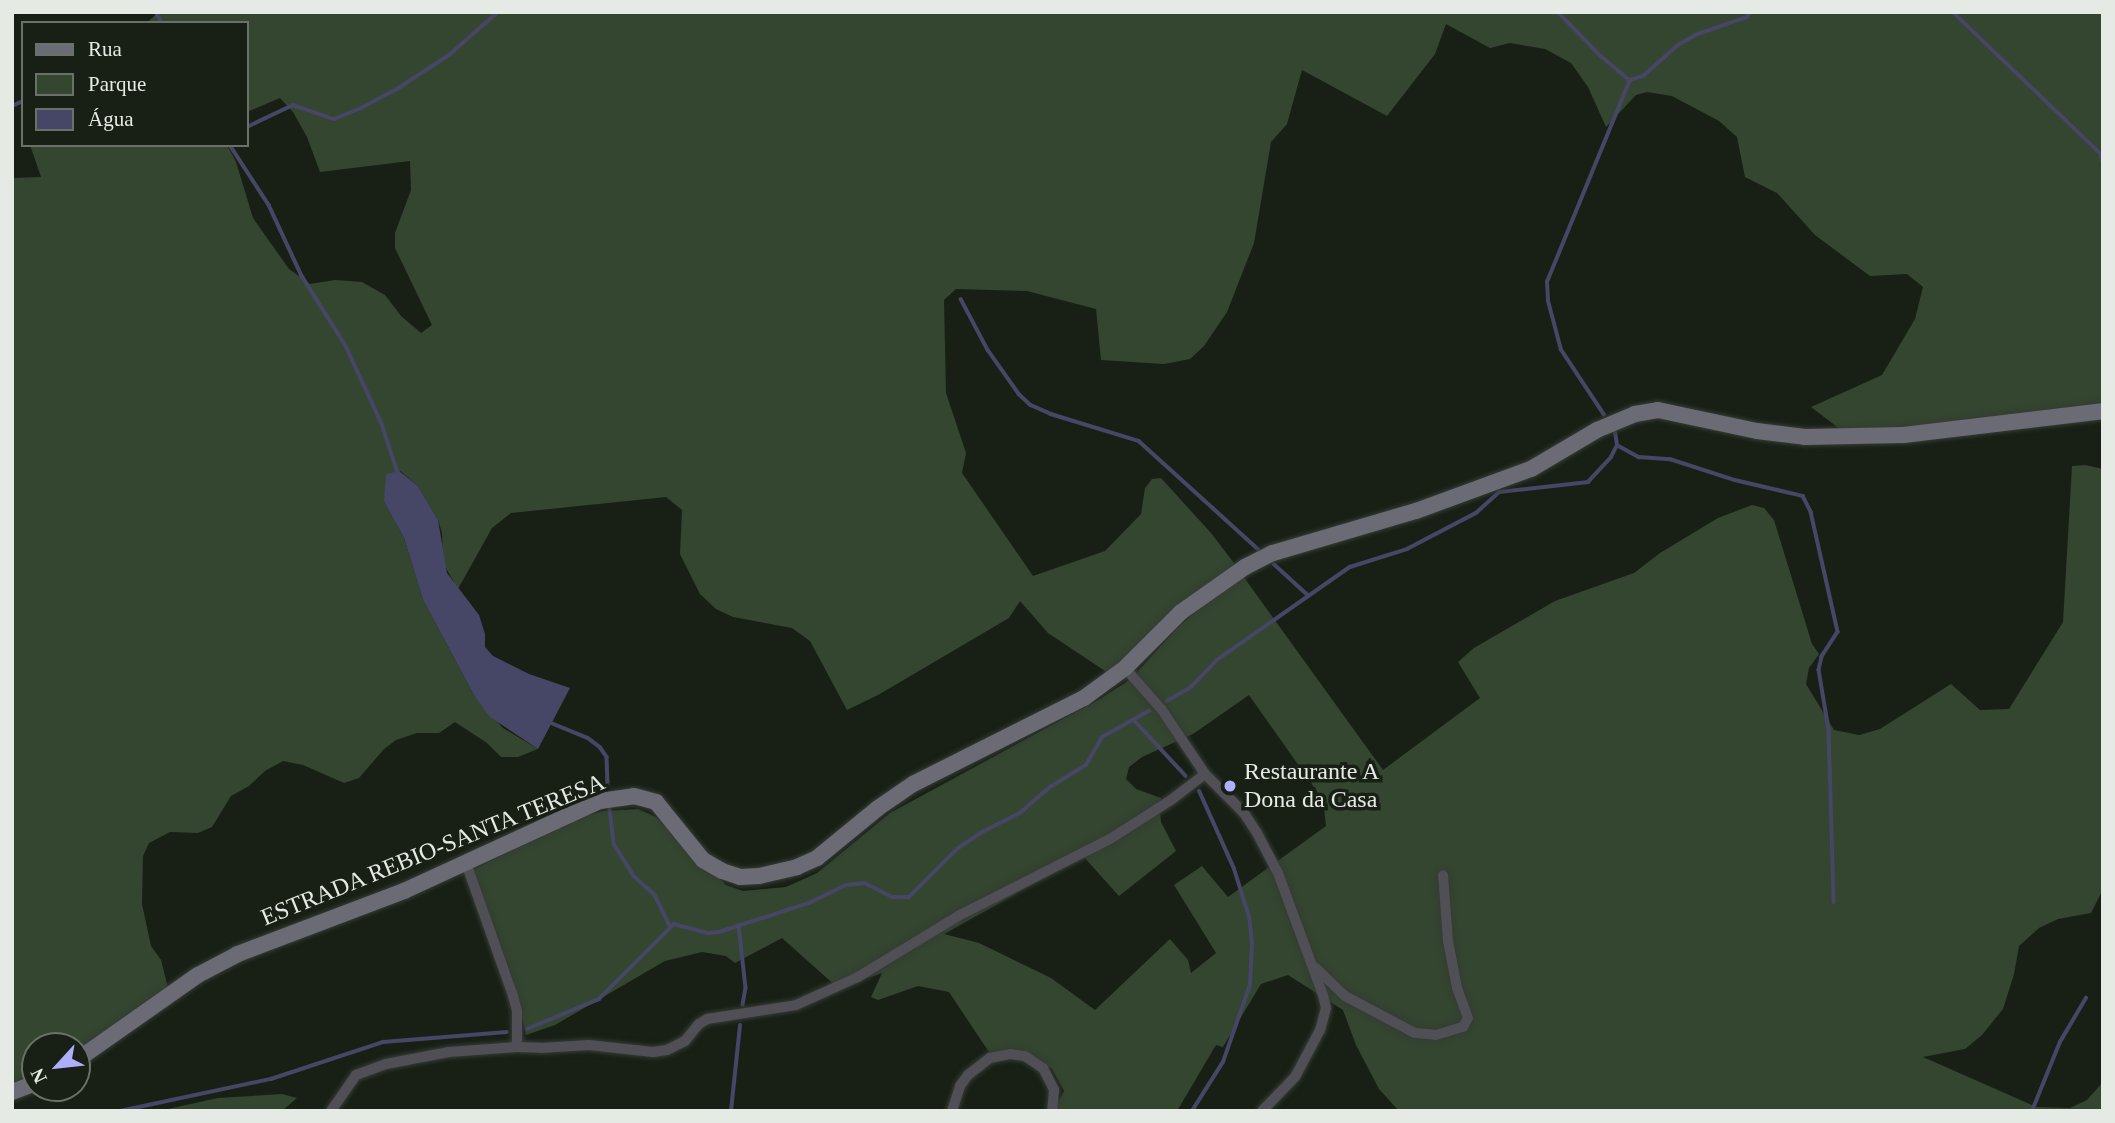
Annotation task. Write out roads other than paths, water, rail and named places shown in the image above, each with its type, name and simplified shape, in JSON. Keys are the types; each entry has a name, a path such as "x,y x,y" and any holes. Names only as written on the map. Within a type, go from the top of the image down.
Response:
{"street":[{"name":"ESTRADA REBIO-SANTA TERESA","path":"91,1050 187,982 238,954 404,891 600,801 634,796 656,802 703,860 740,877 778,874 817,858 878,808 913,784 1084,698 1125,668 1181,612 1245,567 1273,553 1416,511 1531,469 1597,430 1635,414 1658,410 1757,431 1805,437 1903,435 2103,411"},
{"path":"1125,668 1162,710 1205,774 1244,813 1269,853 1323,995 1325,1016 1295,1077 1262,1111"},
{"path":"331,1111 344,1088 362,1070 449,1052 517,1047 589,1045 653,1052 667,1050 678,1047 708,1019 796,1005 858,978 960,915 1110,839 1171,800 1205,774"},
{"path":"466,863 513,996 517,1011 517,1047"},
{"path":"1312,964 1345,996 1415,1033 1436,1035 1463,1027 1468,1018 1457,988 1448,941 1443,875"},
{"path":"952,1111 960,1086 968,1075 990,1058 1010,1054 1026,1056 1044,1068 1054,1090 1052,1111"}],"water":[{"path":"399,471 418,486 438,520 447,573 479,615 485,634 485,647 493,656 529,674 570,688 538,749 490,717 475,697 423,600 404,538 384,502 386,474"}],"waterway":[{"path":"156,12 161,21"},
{"path":"248,127 293,105 334,119 359,109 397,89 449,55 498,12"},
{"path":"1558,12 1601,56 1630,80"},
{"path":"1604,415 1561,350 1548,301 1547,282 1630,80 1643,76 1678,45 1695,35 1747,17 1750,12"},
{"path":"1953,12 2101,154 2103,162"},
{"path":"12,106 21,102"},
{"path":"231,147 269,205 302,276 346,346 382,424 399,476"},
{"path":"961,299 988,350 1019,394 1031,405 1051,414 1139,441 1258,549"},
{"path":"1167,701 1191,687 1217,660 1350,567 1407,549 1476,513 1499,492 1588,482 1611,457 1617,445 1615,433"},
{"path":"1617,445 1639,457 1670,459 1735,480 1803,496 1811,512 1838,632 1822,657 1819,670 1829,730 1834,902"},
{"path":"1274,564 1309,596"},
{"path":"527,1029 599,999 674,924 708,933 719,932 809,903 846,885 865,883 892,897 909,897 957,849 982,832 1020,813 1050,787 1086,765 1102,737 1149,711"},
{"path":"1134,720 1186,776"},
{"path":"549,722 588,738 600,747 607,757 608,789"},
{"path":"1192,1111 1223,1062 1250,985 1252,944 1249,917 1234,869 1199,791"},
{"path":"610,810 614,844 635,877 655,895 670,926"},
{"path":"739,925 746,988 743,1005"},
{"path":"2032,1111 2060,1042 2086,998"},
{"path":"731,1111 740,1025"},
{"path":"120,1111 271,1079 383,1042 507,1032"}],"place":[{"name":"Restaurante A Dona da Casa","path":"1230,786"}]}
